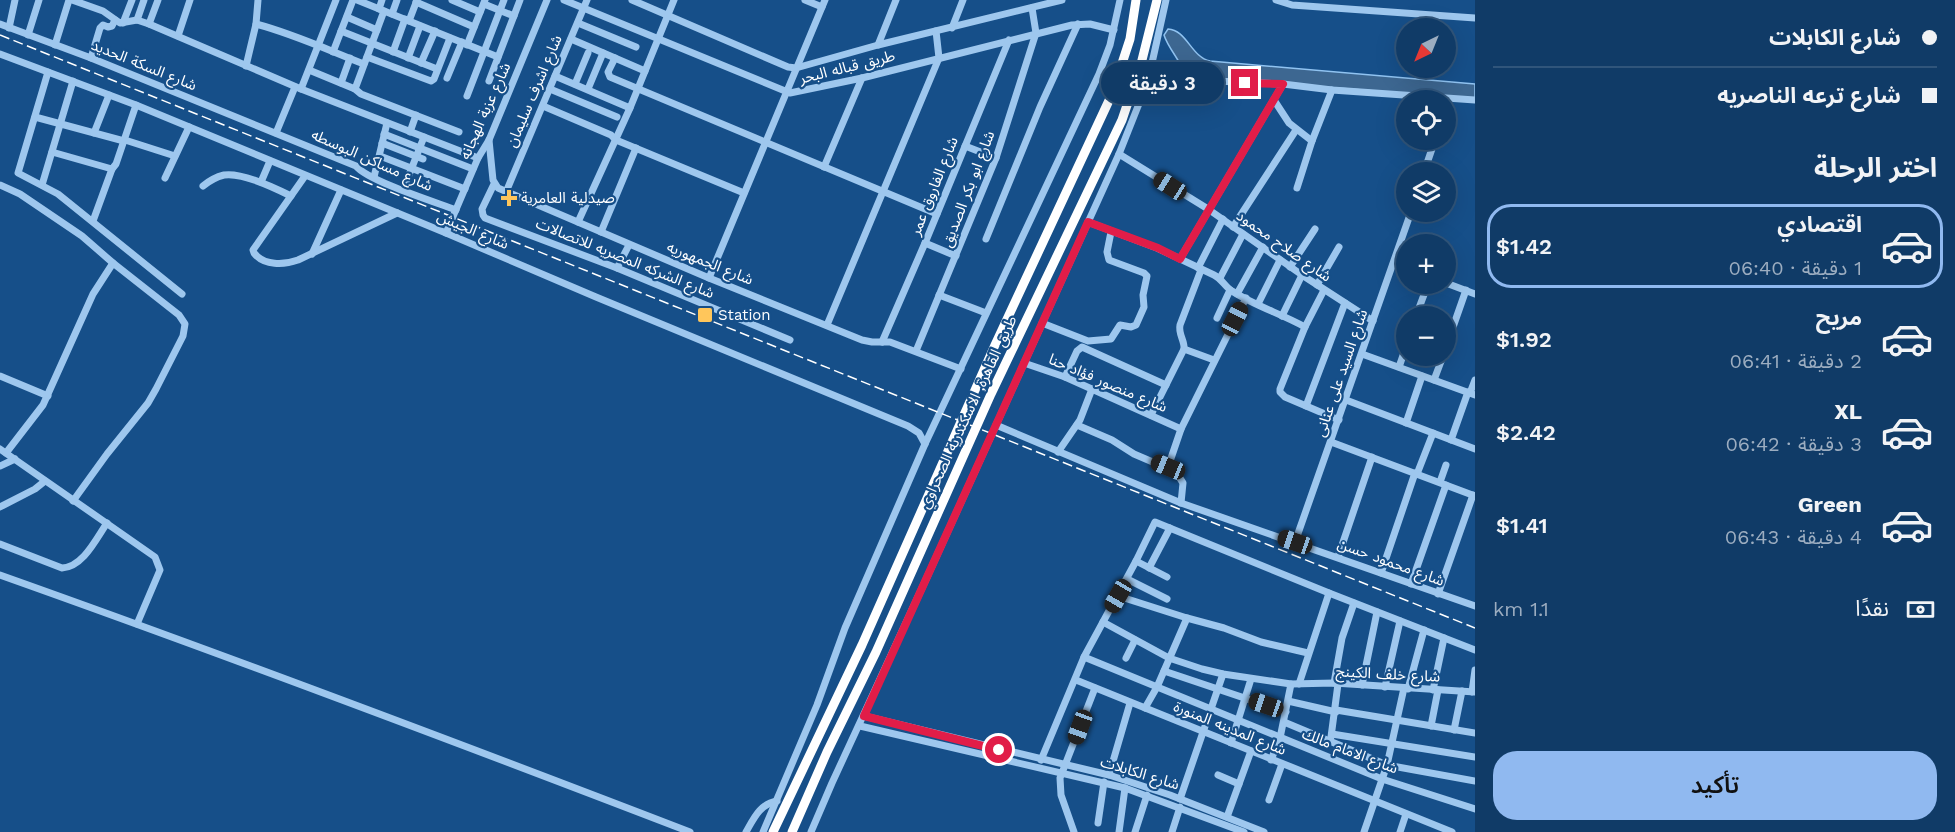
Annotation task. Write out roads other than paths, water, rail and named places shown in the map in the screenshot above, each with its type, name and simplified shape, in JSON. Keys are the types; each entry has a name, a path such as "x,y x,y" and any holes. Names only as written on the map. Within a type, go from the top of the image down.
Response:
{"highway":[{"name":"طريق القاهرة, الاسكندرية الصحراوي","path":"773,832 862,645 930,490 1112,94 1130,39 1136,0"},
{"name":"طريق القاهرة, الاسكندرية الصحراوي","path":"792,832 876,652 991,394 1122,120 1142,64 1157,0"}],"street":[{"path":"9,28 15,0"},
{"path":"28,35 39,0"},
{"path":"55,45 70,0 104,11 123,23 137,20 149,24 298,88 478,158"},
{"path":"123,23 132,0"},
{"path":"137,20 144,0"},
{"path":"149,24 158,0"},
{"path":"178,36 190,0"},
{"path":"246,66 256,24 258,0"},
{"path":"276,133 309,70 336,0"},
{"path":"333,52 355,0 498,57"},
{"path":"382,0 385,11"},
{"path":"355,89 385,11 397,0"},
{"path":"452,0 480,12"},
{"path":"467,96 504,0"},
{"path":"489,81 520,0"},
{"name":"شارع عزبة الهجانه","path":"446,233 478,158 489,140 547,0"},
{"name":"طريق قباله البحر","path":"564,0 786,93 799,93 1078,24 1090,24 1114,30"},
{"name":"شارع اشرف سليمان","path":"506,192 587,0"},
{"name":"طريق قباله البحر","path":"633,0 788,67 796,68 878,45 1062,0"},
{"path":"578,222 630,108 674,0"},
{"path":"709,279 824,4 804,0"},
{"path":"878,45 896,0"},
{"path":"952,28 963,0"},
{"path":"763,832 818,705 845,627 926,444 1093,89 1105,60 1120,0"},
{"path":"812,832 832,783 860,726 1119,154 1146,88 1166,0"},
{"path":"1276,0 1292,4 1475,18"},
{"path":"393,52 417,1 474,27"},
{"path":"447,78 485,2 514,16"},
{"path":"1032,8 1036,33"},
{"path":"347,17 377,30"},
{"path":"91,58 100,27 112,27 115,20"},
{"path":"578,23 636,47"},
{"name":"شارع السكة الحديد","path":"0,24 91,58 276,133"},
{"path":"256,24 292,34 350,58 366,60 430,81 433,80 450,38"},
{"path":"986,239 1036,117 1078,24"},
{"path":"408,58 420,26"},
{"path":"341,31 437,69"},
{"path":"827,325 939,58 936,31"},
{"path":"421,63 435,32"},
{"name":"شارع ابو بكر الصديق","path":"916,351 996,158 1036,33"},
{"path":"571,39 645,71"},
{"name":"شارع الفاروق عمر","path":"882,342 938,214 1009,40"},
{"path":"575,84 588,53"},
{"path":"588,89 603,53"},
{"name":"شارع الجيش","path":"0,56 136,105 912,428 922,436 926,444"},
{"path":"341,83 350,58"},
{"path":"615,58 608,72 609,76 938,214"},
{"path":"1152,65 1215,81 1283,84 1396,97"},
{"path":"309,70 362,94 459,132"},
{"path":"48,72 19,174 58,194 182,294"},
{"path":"555,76 630,108"},
{"path":"824,167 862,78"},
{"path":"42,185 73,81"},
{"path":"1180,259 1283,84"},
{"path":"550,89 617,117"},
{"path":"1298,188 1312,141 1332,90"},
{"path":"94,133 109,95"},
{"path":"1274,100 1283,116 1296,130 1312,141"},
{"path":"1456,101 1475,100"},
{"path":"93,221 125,140 136,105"},
{"path":"543,106 611,135 616,140 744,193"},
{"path":"410,132 416,115"},
{"path":"35,117 125,140 175,156"},
{"path":"374,177 387,123"},
{"path":"165,178 189,127"},
{"path":"1233,227 1296,130"},
{"name":"شارع مساكن البوسطه","path":"276,133 356,166 359,171 403,190 456,210"},
{"path":"384,134 473,169"},
{"path":"403,190 410,168 419,158 419,148 424,137"},
{"path":"489,140 494,184"},
{"path":"382,143 419,158"},
{"path":"966,146 996,158"},
{"path":"601,232 636,148"},
{"path":"52,152 112,169"},
{"name":"شارع صلاح محمود","path":"1119,154 1208,209 1320,288 1373,321"},
{"path":"380,156 465,189"},
{"path":"261,182 270,161"},
{"path":"203,186 225,175 261,182 291,196"},
{"path":"304,176 255,248 254,254 261,260 286,263 312,254 398,213"},
{"name":"شارع الجمهوريه","path":"494,184 506,192 709,279 867,342 890,342 960,369"},
{"name":"شارع الشركه المصريه للاتصالات","path":"494,184 482,209 485,218 617,268 790,340"},
{"path":"0,185 20,194 82,236 179,315 184,324 183,336 148,403 73,501"},
{"path":"312,254 341,190"},
{"path":"1151,415 1184,350 1179,325 1199,269 1222,219"},
{"path":"1088,222 1158,248 1220,278 1234,292 1305,327"},
{"name":"شارع السيد على عنانى","path":"1295,542 1408,222"},
{"path":"1290,267 1315,229"},
{"path":"1042,323 1088,341 1111,339 1120,325 1131,327 1136,325 1144,305 1143,295 1147,276 1109,260 1107,252 1111,232"},
{"path":"1220,278 1243,234"},
{"path":"925,243 956,256"},
{"path":"617,268 629,245"},
{"path":"1217,318 1263,247"},
{"path":"1339,247 1320,288 1280,389 1282,395 1339,420"},
{"path":"1258,304 1280,260"},
{"path":"113,263 93,294 44,405 3,451 154,557 160,570 137,624"},
{"path":"1282,316 1302,275"},
{"path":"1456,287 1475,294"},
{"path":"1456,318 1466,290"},
{"path":"939,295 986,313"},
{"path":"1168,467 1181,429 1246,298"},
{"path":"1306,406 1345,303"},
{"path":"1065,377 1078,348 1082,347 1166,385"},
{"path":"1184,350 1214,360"},
{"path":"1362,354 1471,393"},
{"name":"شارع منصور فؤاد حنا","path":"1024,363 1065,377 1181,429"},
{"path":"1434,380 1439,366"},
{"path":"0,376 48,396"},
{"path":"1406,423 1422,376"},
{"path":"1451,440 1475,380"},
{"path":"1058,452 1077,425 1092,389"},
{"path":"1346,400 1475,449"},
{"name":"شارع محمود حسن","path":"996,424 1181,503 1475,606"},
{"path":"1077,425 1176,472 1183,483 1181,503"},
{"path":"1381,573 1433,433"},
{"path":"1330,441 1474,496 1438,594"},
{"path":"1338,557 1372,457"},
{"path":"0,466 15,459"},
{"path":"1411,585 1443,484 1446,465"},
{"path":"0,507 35,489 45,481"},
{"path":"1041,760 1084,657 1155,522 1475,650"},
{"path":"0,544 62,568 70,567 81,559 107,523"},
{"path":"1149,568 1170,528"},
{"path":"1136,561 1167,577"},
{"path":"0,575 469,747 690,832"},
{"path":"1127,579 1167,599"},
{"path":"1271,760 1280,738 1288,701 1329,593"},
{"path":"1118,596 1224,628 1261,642 1308,653"},
{"path":"1329,742 1336,711 1336,684 1342,638 1354,603"},
{"path":"1362,686 1377,612"},
{"path":"1145,708 1157,687 1187,618"},
{"path":"1385,687 1400,621"},
{"name":"شارع خلف الكينج","path":"1103,622 1169,658 1223,674 1295,684 1336,684 1473,692"},
{"path":"1364,832 1387,765 1397,720 1424,630"},
{"path":"1431,726 1444,638"},
{"path":"1126,658 1135,640"},
{"name":"شارع الامام مالك","path":"1084,657 1382,779 1475,809"},
{"path":"1164,670 1286,712"},
{"path":"1473,692 1475,670"},
{"path":"1180,799 1223,674"},
{"path":"1231,743 1251,679"},
{"name":"شارع المدينه المنورة","path":"1076,680 1406,814 1436,829 1452,832"},
{"path":"1074,832 1059,783 1095,688"},
{"path":"1454,730 1462,691"},
{"path":"1288,701 1475,733"},
{"path":"1108,775 1130,703"},
{"name":"شارع الكابلات","path":"864,716 1041,760 1227,823 1264,832"},
{"path":"1284,722 1387,765 1475,781"},
{"name":"شارع الكابلات","path":"860,726 1063,769 1108,775 1180,799 1244,832"},
{"path":"914,738 916,729"},
{"path":"1332,734 1475,757"},
{"path":"1227,823 1251,751"},
{"path":"1269,800 1282,764"},
{"path":"1218,775 1239,784"},
{"path":"1098,823 1104,782"},
{"path":"1119,832 1125,788"},
{"path":"1135,832 1147,795"},
{"path":"746,832 761,808 777,801"},
{"path":"1172,832 1180,807"},
{"path":"1400,832 1406,814"}],"water":[{"path":"1168,29 1174,30 1198,54 1210,61 1475,84 1475,99 1456,97 1456,90 1396,90 1396,93 1191,76 1185,74 1164,35"}],"railway":[{"path":"0,35 1475,628"}],"place":[{"name":"صيدلية العامرية","path":"509,198"},
{"name":"Station","path":"705,315"}]}
